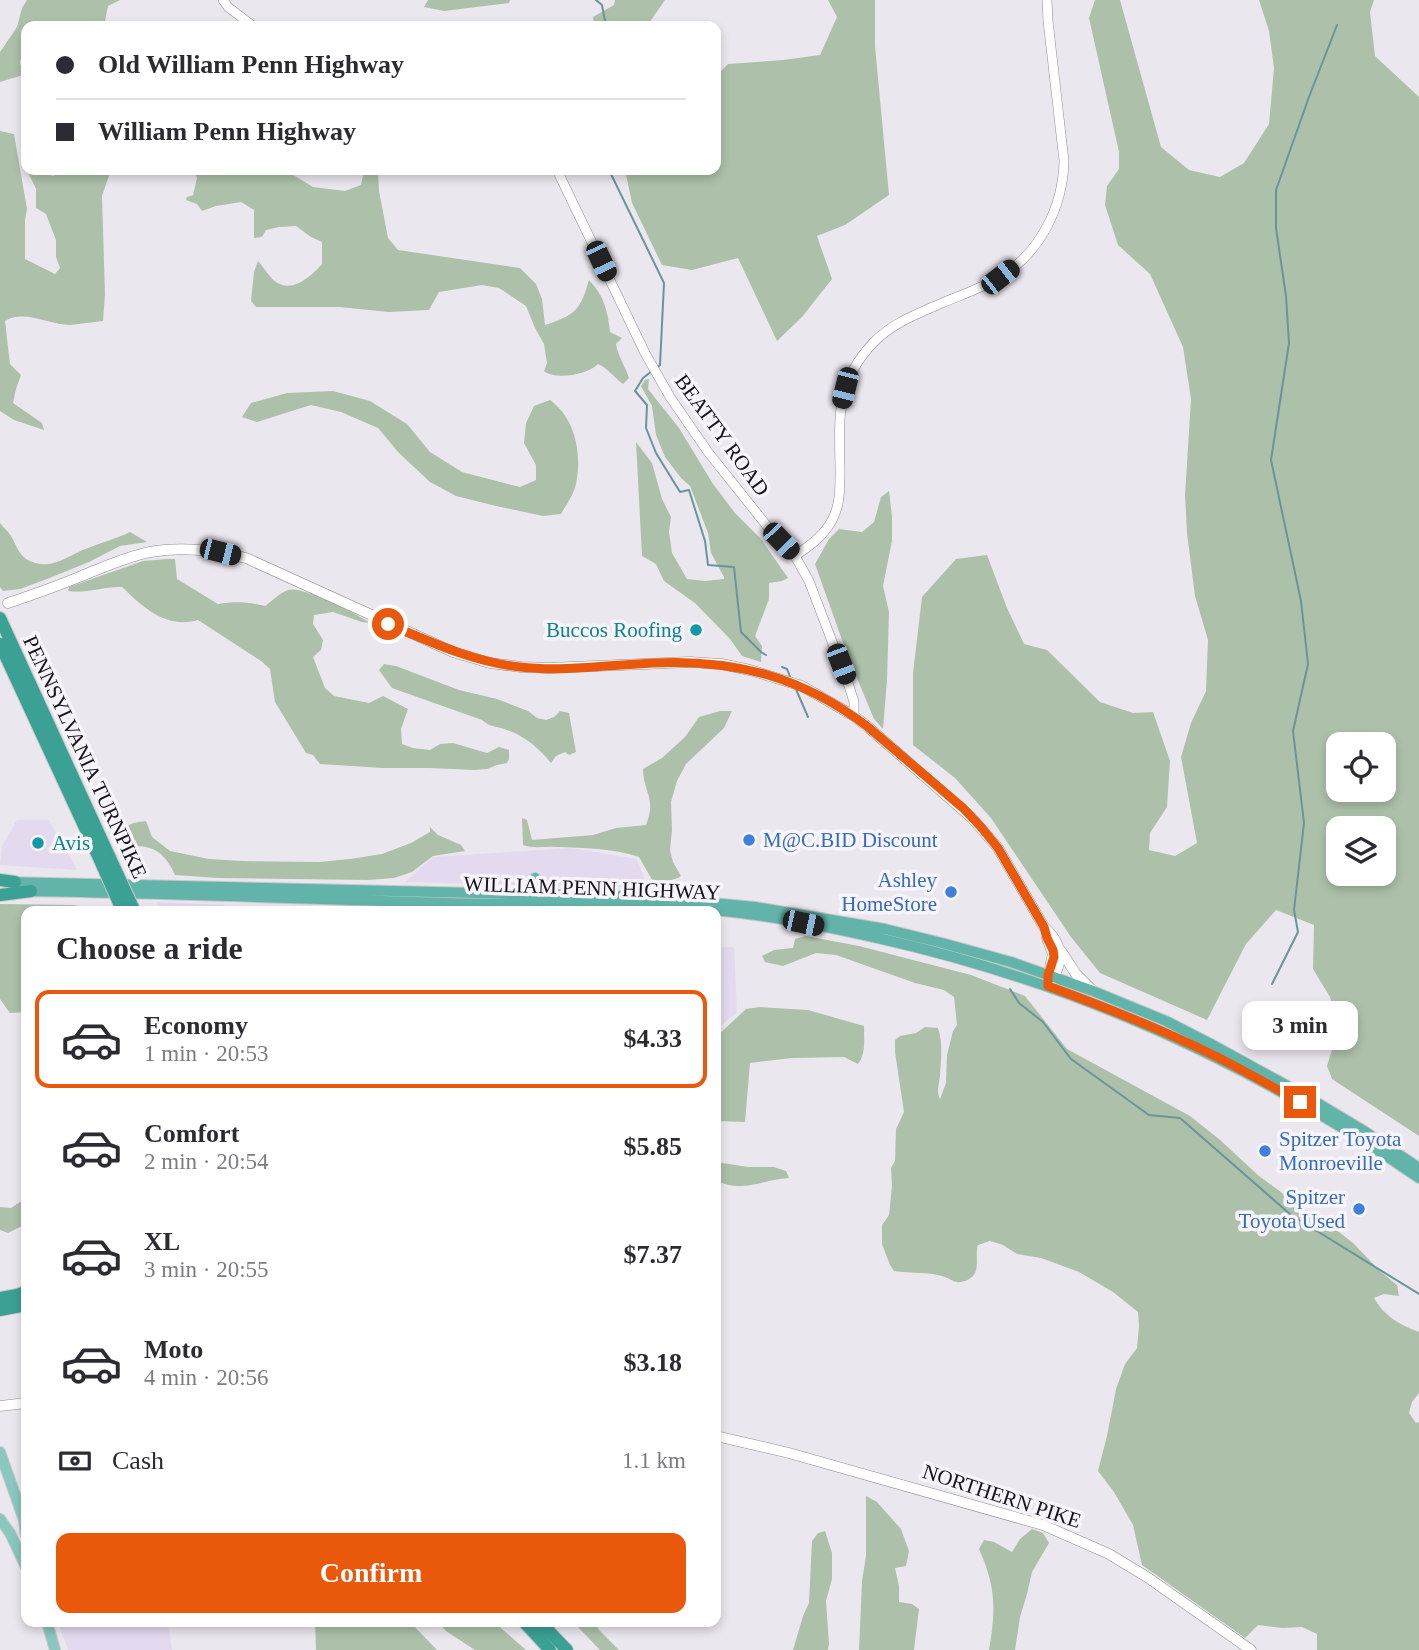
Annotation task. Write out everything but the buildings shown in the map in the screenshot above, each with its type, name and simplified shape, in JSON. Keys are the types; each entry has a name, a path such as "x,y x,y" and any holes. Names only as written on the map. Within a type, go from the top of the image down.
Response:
{"highway":[{"name":"PENNSYLVANIA TURNPIKE","path":"0,618 105,858 121,906"},
{"name":"PENNSYLVANIA TURNPIKE","path":"0,644 105,858 132,906"},
{"path":"0,881 15,882"},
{"name":"WILLIAM PENN HIGHWAY","path":"15,882 523,892 684,899 755,907 885,929 1011,962 1209,1053 1329,1119 1419,1178"},
{"path":"0,892 31,891"},
{"name":"WILLIAM PENN HIGHWAY","path":"31,891 648,906"},
{"name":"WILLIAM PENN HIGHWAY","path":"721,911 789,920 868,936 1093,991 1209,1042 1324,1106 1419,1168"},
{"path":"0,1298 21,1294"},
{"path":"0,1310 21,1306"},
{"path":"529,1627 551,1650"},
{"path":"545,1627 568,1650"}],"main road":[{"path":"8,603 127,558 150,552 220,552 246,558 453,652 490,663 549,668 690,662 722,664 802,686 854,716 963,808 981,827 998,848 1044,927 1054,954 1050,979"},
{"path":"1044,927 1053,935 1076,974 1093,991"},
{"path":"1050,979 1060,958 1059,948"},
{"path":"0,1406 21,1404"},
{"name":"NORTHERN PIKE","path":"721,1437 789,1453 1053,1529 1109,1554 1147,1577 1251,1650"},
{"path":"0,1452 21,1512"},
{"path":"0,1519 21,1556"},
{"path":"48,1627 55,1650"}],"street":[{"path":"223,0 246,21"},
{"path":"795,556 822,534 835,514 839,501 841,402 849,379 863,354 875,340 904,319 1000,277 1021,261 1039,242 1052,217 1064,177 1064,161 1047,0"},
{"name":"BEATTY ROAD","path":"559,175 645,353 670,397 708,453 795,556 809,581 849,686 854,702 854,716"}],"shaded area":[{"path":"17,820 49,820 77,870 0,865 2,846"},
{"path":"571,848 637,859 648,888 405,882 433,857"},
{"path":"156,902 224,906 158,906"},
{"path":"721,947 734,947 737,1012 721,1026"},
{"path":"60,1627 169,1627 172,1650 68,1650"}],"green space":[{"path":"27,0 120,0 108,6 105,21 21,21 21,76 0,82 0,52 17,27"},
{"path":"428,0 510,0 509,3 444,11 424,7"},
{"path":"615,0 665,0 650,21 593,21 593,17 614,5"},
{"path":"828,0 875,0 875,46 889,195 845,225 817,236 832,279 802,317 777,341 738,258 692,270 662,265 632,203 626,175 721,175 721,71 728,64 820,55 837,17"},
{"path":"1095,0 1120,0 1161,147 1189,170 1220,177 1244,163 1269,124 1274,68 1269,31 1259,0 1374,0 1370,12 1375,56 1419,97 1419,1136 1332,1079 1327,1066 1339,1027 1330,997 1313,969 1314,925 1276,910 1246,944 1207,1020 1100,973 1071,937 991,818 955,778 913,745 913,673 922,597 956,559 987,555 1024,644 1047,650 1100,702 1133,713 1153,712 1170,761 1167,807 1150,833 1149,850 1175,856 1197,843 1181,757 1191,723 1206,691 1208,640 1195,596 1187,533 1185,495 1191,399 1183,347 1150,274 1118,245 1105,205 1107,186 1119,169 1119,152 1089,18"},
{"path":"0,131 14,134 27,209 25,259 55,274 60,268 56,257 56,240 46,214 36,208 36,189 29,175 109,175 102,196 105,294 103,321 70,325 20,317 5,321 10,364 21,375 13,403 42,423 44,430 14,420 0,411"},
{"path":"196,175 293,175 313,187 345,191 361,185 363,175 378,175 388,238 398,250 520,268 536,284 542,299 545,325 570,315 575,310 583,299 589,280 604,304 610,332 622,338 616,344 629,378 623,384 598,364 587,371 572,375 557,376 544,371 547,363 544,344 526,306 499,288 482,285 439,292 429,310 389,312 339,307 256,307 251,301 258,261 276,282 290,286 297,284 322,264 322,242 296,226 266,230 262,237 254,238 254,210 241,202 202,211 197,204 186,200 193,195"},
{"path":"649,379 648,389 679,428 713,484 735,513 761,539 788,578 769,583 769,599 755,636 762,646 761,662 742,656 730,639 695,603 664,581 656,564 642,556 636,442 652,463 662,499 671,517 669,532 672,553 687,579 724,579 711,553 708,533 690,486 665,457 656,435 652,406 641,386"},
{"path":"333,391 370,401 407,424 430,452 462,472 520,487 536,480 536,465 524,443 526,423 534,406 550,400 566,417 575,438 578,473 574,492 561,514 543,516 496,506 456,496 430,482 399,453 378,428 341,412 311,405 257,422 242,417 251,403 287,393"},
{"path":"889,491 892,541 883,586 889,612 883,729 874,719 847,654 815,564 829,539 839,529 862,532 874,522 881,497"},
{"path":"0,523 10,534 23,557 35,563 58,562 130,532 147,542 120,546 47,579 20,589 3,591 0,587"},
{"path":"175,559 177,579 218,604 242,602 265,606 285,591 295,590 329,601 364,619 370,623 333,612 314,615 313,624 323,640 321,650 313,657 325,688 334,696 369,703 383,696 408,709 401,729 402,744 430,750 440,744 453,743 487,753 499,747 509,750 507,763 475,770 320,764 313,755 306,753 275,702 270,669 261,661 198,620 176,622 156,615 122,587 68,591 69,587 143,561"},
{"path":"384,664 459,690 497,699 528,711 537,718 546,720 560,711 569,713 576,752 569,755 565,752 556,756 551,763 518,735 392,688 379,670"},
{"path":"720,711 732,711 724,728 686,764 677,781 671,802 670,850 681,876 655,885 639,857 598,849 523,845 522,818 527,820 532,840 593,835 616,828 646,825 650,801 643,769 662,758 685,737 699,717"},
{"path":"146,821 152,837 170,851 209,859 319,862 350,859 382,854 411,843 430,832 430,827 438,835 461,845 465,851 433,856 412,872 394,878 218,878 175,875 155,850 136,846 133,855 137,875 131,874 120,843 121,837 128,826"},
{"path":"0,904 80,906 21,906 21,1012 10,1013 0,999"},
{"path":"806,936 859,946 971,975 1025,996 1067,1049 1190,1116 1259,1176 1353,1243 1397,1285 1399,1296 1384,1294 1374,1298 1393,1319 1419,1332 1419,1393 1412,1402 1409,1413 1416,1423 1419,1422 1419,1650 1317,1650 1317,1634 1302,1627 1258,1625 1245,1638 1142,1565 1133,1525 1098,1471 1116,1389 1125,1364 1137,1348 1138,1312 1113,1292 1079,1272 1041,1258 1017,1254 990,1241 978,1245 975,1273 963,1282 933,1274 894,1271 882,1244 882,1225 889,1215 896,1129 904,1112 895,1040 925,1027 938,1028 941,1045 938,1091 940,1099 946,1083 947,1055 957,1025 954,997 944,990 915,983 836,955 816,953 783,966 765,962 762,956 774,950 793,948 795,939"},
{"path":"760,1007 808,1010 864,1026 862,1056 858,1064 844,1057 792,1058 750,1063 745,1122 721,1121 721,1032 746,1009"},
{"path":"721,1163 774,1167 786,1171 789,1178 745,1186 721,1182"},
{"path":"21,1201 21,1226 8,1233 0,1230 0,1207 11,1208"},
{"path":"866,1496 877,1502 901,1529 909,1551 906,1566 895,1568 899,1602 912,1604 919,1609 914,1650 859,1650 862,1581 866,1556"},
{"path":"1032,1529 1043,1533 1049,1543 1032,1572 1020,1617 1015,1650 989,1650 993,1598 989,1575 979,1549 984,1540 994,1542 1012,1552 1020,1539"},
{"path":"825,1531 832,1553 832,1579 826,1601 828,1650 793,1650 809,1603 812,1541 818,1533"},
{"path":"315,1627 415,1627 437,1650 316,1650"},
{"path":"442,1627 500,1627 526,1650 475,1650"},
{"path":"578,1627 598,1627 619,1650 600,1650"}],"waterway":[{"path":"596,0 602,5 605,21"},
{"path":"1272,984 1298,932 1294,910 1304,823 1293,731 1308,664 1301,601 1271,460 1289,343 1286,296 1276,228 1276,190 1337,25"},
{"path":"611,175 664,283 660,365 657,368"},
{"path":"652,371 643,378 635,391 647,405 646,428 656,453 680,492 689,490 705,541 708,565 734,567 741,632 766,655"},
{"path":"782,667 787,669 791,679"},
{"path":"795,687 808,717"},
{"path":"1010,989 1019,1003 1043,1022 1071,1059 1149,1115 1180,1118 1291,1215 1419,1294"}],"place":[{"name":"Buccos Roofing","path":"696,630"},
{"name":"M@C.BID Discount","path":"749,840"},
{"name":"Avis","path":"38,843"},
{"name":"Ashley HomeStore","path":"951,892"},
{"name":"Spitzer Toyota Monroeville","path":"1265,1151"},
{"name":"Spitzer Toyota Used","path":"1359,1209"}],"route":[{"path":"388,624 453,652 490,663 549,668 690,662 722,664 802,686 868,727 963,808 989,836 1044,927 1054,954 1048,986 1182,1040 1300,1102"}]}
